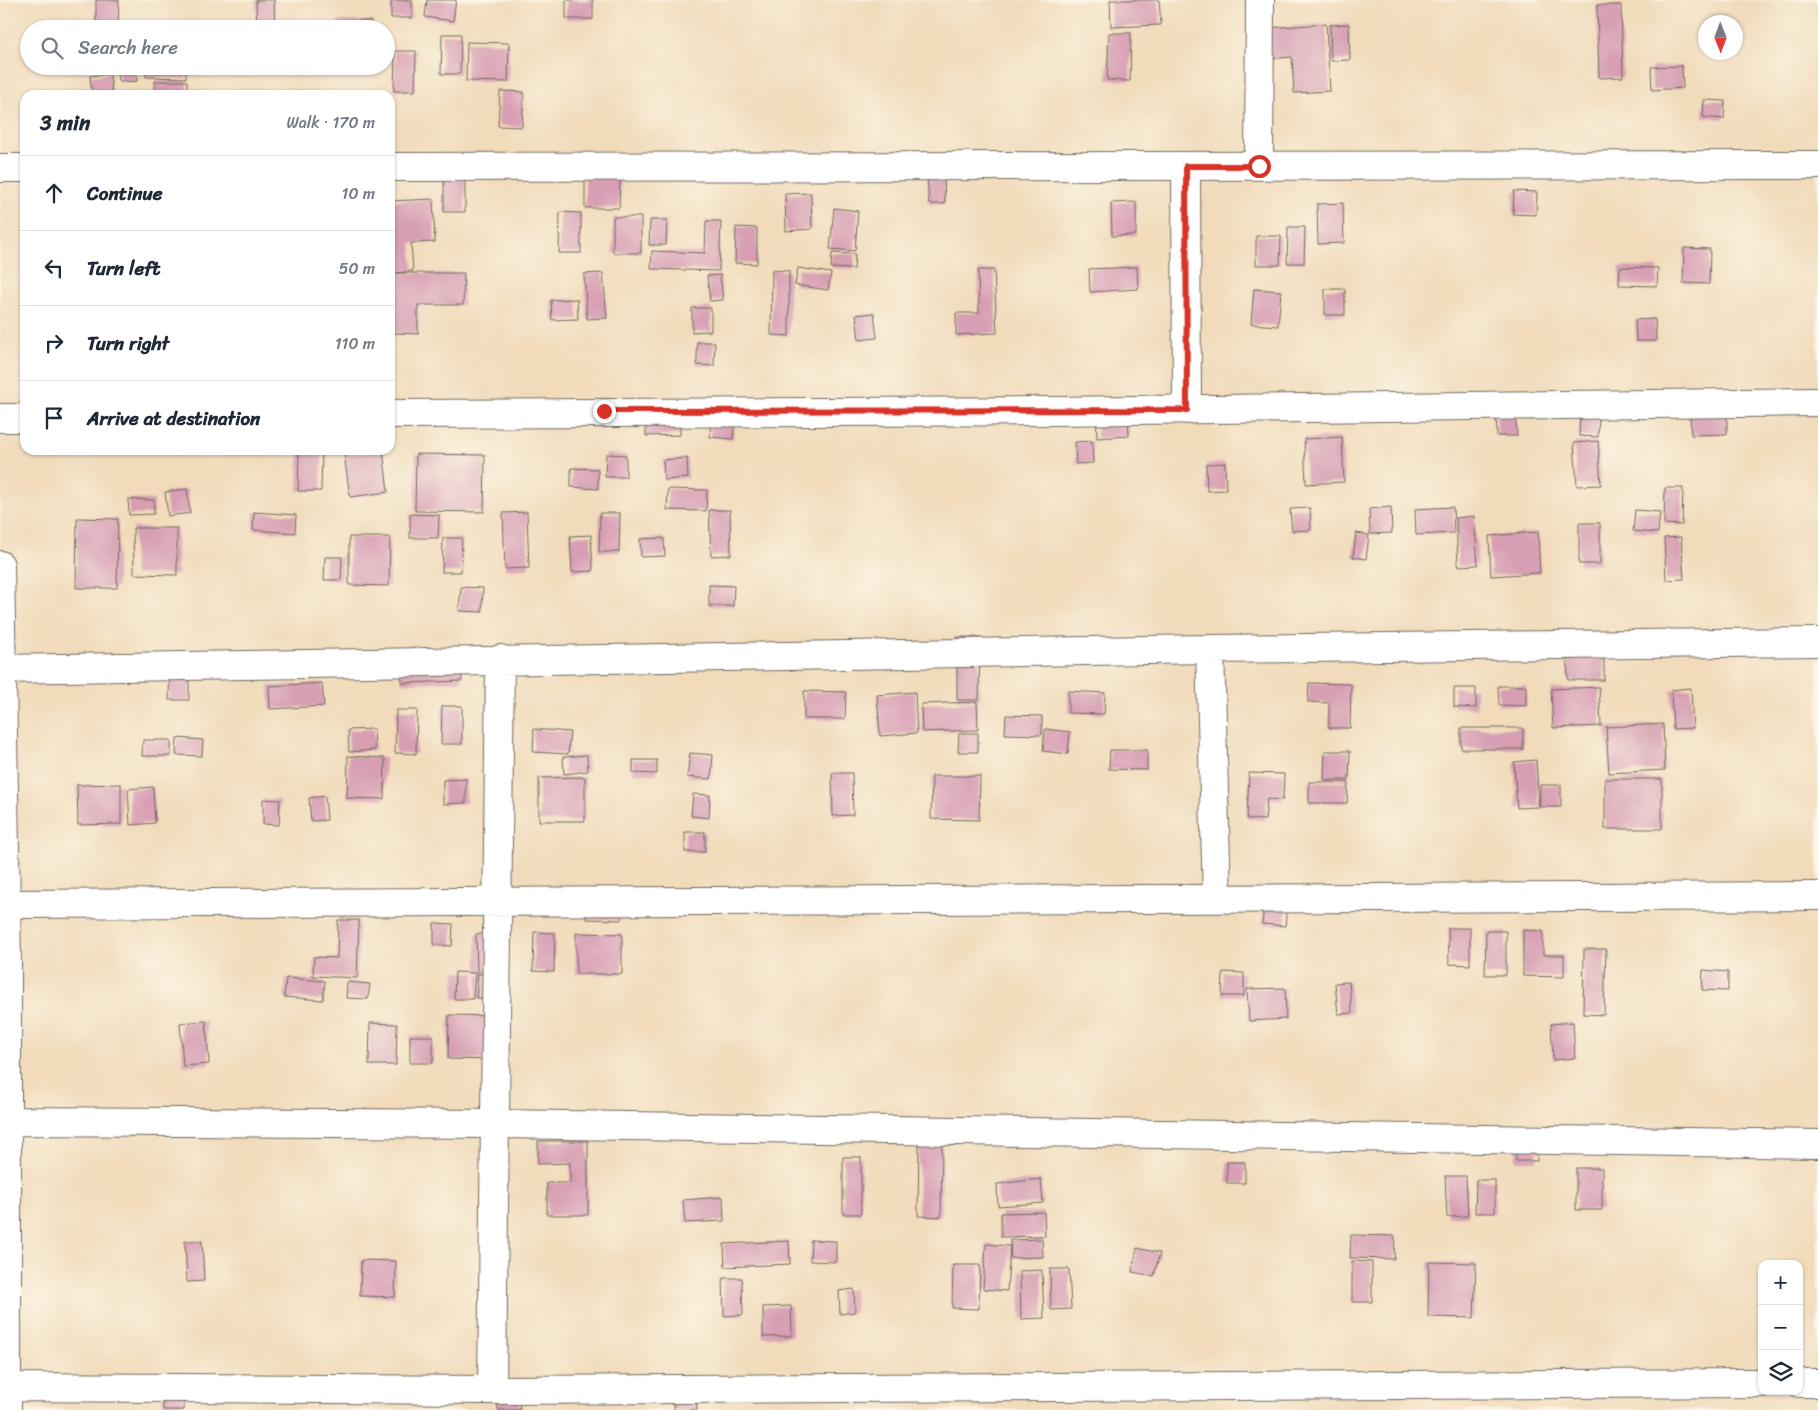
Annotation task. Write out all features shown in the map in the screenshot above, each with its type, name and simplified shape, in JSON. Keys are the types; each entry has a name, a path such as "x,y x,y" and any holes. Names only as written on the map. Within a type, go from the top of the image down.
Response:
{"street":[{"path":"1259,166 1260,0"},
{"path":"395,167 1818,165"},
{"path":"1186,166 1187,410"},
{"path":"0,168 20,168"},
{"path":"395,414 1187,410 1818,402"},
{"path":"0,418 20,418"},
{"path":"0,565 0,669 6,904 3,964 7,1120 3,1198 7,1398 492,1390 1272,1398 1758,1384"},
{"path":"0,669 1210,649 1818,642"},
{"path":"1210,649 1216,899"},
{"path":"492,1390 500,660"},
{"path":"6,904 1818,896"},
{"path":"7,1120 494,1124 1818,1144"},
{"path":"1803,1383 1818,1383"}],"building":[{"path":"96,0 119,0 118,20 96,20"},
{"path":"256,0 274,0 275,20 257,20"},
{"path":"391,0 412,0 412,18 391,18"},
{"path":"427,0 456,0 453,21 425,17"},
{"path":"566,0 593,0 593,19 566,19"},
{"path":"1110,0 1159,0 1161,25 1111,27"},
{"path":"1597,5 1621,5 1623,77 1599,78"},
{"path":"1326,24 1330,91 1294,93 1292,57 1268,59 1266,28"},
{"path":"1349,24 1350,60 1331,61 1330,25"},
{"path":"1109,33 1131,33 1130,81 1107,80"},
{"path":"442,34 461,34 460,74 441,74"},
{"path":"467,42 509,43 508,82 466,81"},
{"path":"395,51 416,51 415,91 394,90"},
{"path":"1682,66 1683,88 1652,90 1651,67"},
{"path":"110,75 112,90 91,90 90,76"},
{"path":"119,75 137,75 137,81 119,82"},
{"path":"146,75 186,75 186,78 146,77"},
{"path":"155,81 187,81 187,90 155,90"},
{"path":"500,91 524,92 522,127 498,126"},
{"path":"1704,100 1725,101 1724,119 1703,117"},
{"path":"927,174 944,174 945,204 929,204"},
{"path":"585,178 620,179 619,208 585,208"},
{"path":"444,179 465,179 465,212 444,212"},
{"path":"1514,191 1537,192 1536,215 1513,214"},
{"path":"811,193 812,229 786,231 785,194"},
{"path":"433,199 435,242 411,243 413,271 396,273 464,273 463,305 418,305 418,334 395,333 395,201"},
{"path":"1136,202 1136,235 1112,236 1111,203"},
{"path":"1343,203 1344,243 1318,244 1317,204"},
{"path":"834,208 858,211 855,251 830,249"},
{"path":"560,212 581,213 581,253 559,253"},
{"path":"613,217 641,217 641,253 613,253"},
{"path":"650,220 667,220 666,245 649,245"},
{"path":"706,221 721,221 719,271 651,269 652,251 705,253"},
{"path":"736,227 757,228 757,264 735,263"},
{"path":"1288,227 1305,227 1304,263 1287,263"},
{"path":"1256,236 1281,236 1280,265 1256,265"},
{"path":"1684,248 1710,249 1709,284 1683,283"},
{"path":"832,253 855,254 854,269 831,268"},
{"path":"1137,267 1138,289 1090,292 1089,269"},
{"path":"1620,267 1658,268 1657,286 1619,285"},
{"path":"798,268 831,273 828,290 795,285"},
{"path":"772,270 789,271 789,336 771,335"},
{"path":"978,270 994,270 997,333 956,335 956,313 979,313"},
{"path":"603,273 607,318 587,319 584,274"},
{"path":"720,275 723,300 710,301 707,276"},
{"path":"1254,289 1281,291 1278,326 1251,324"},
{"path":"1325,289 1345,289 1345,315 1325,315"},
{"path":"577,299 578,319 552,320 551,300"},
{"path":"692,308 711,308 711,331 692,332"},
{"path":"874,313 877,338 859,340 856,315"},
{"path":"1655,319 1656,341 1636,341 1635,320"},
{"path":"697,342 715,342 714,366 697,365"},
{"path":"1515,408 1517,436 1497,436 1496,409"},
{"path":"1580,413 1599,414 1598,437 1579,436"},
{"path":"1727,413 1727,434 1691,435 1690,414"},
{"path":"1128,415 1129,436 1097,438 1096,416"},
{"path":"711,416 735,418 733,439 710,437"},
{"path":"680,417 680,435 646,436 646,418"},
{"path":"1342,437 1344,482 1306,484 1304,439"},
{"path":"1092,441 1093,463 1076,464 1075,442"},
{"path":"1598,441 1601,485 1577,486 1574,443"},
{"path":"416,454 485,455 484,512 415,511"},
{"path":"606,454 626,455 626,477 605,477"},
{"path":"299,455 322,455 321,491 298,491"},
{"path":"344,455 384,455 388,492 350,497"},
{"path":"687,458 688,478 664,480 663,460"},
{"path":"1225,463 1226,490 1207,491 1206,464"},
{"path":"571,468 598,469 598,489 571,487"},
{"path":"1665,488 1683,488 1682,525 1664,524"},
{"path":"187,489 190,513 168,516 165,492"},
{"path":"668,489 707,490 706,511 667,510"},
{"path":"128,499 154,500 154,514 129,515"},
{"path":"1391,507 1392,533 1370,534 1369,509"},
{"path":"1453,507 1454,533 1416,535 1415,509"},
{"path":"1310,508 1311,530 1292,531 1290,509"},
{"path":"709,510 730,510 731,555 711,556"},
{"path":"1635,510 1660,512 1658,533 1633,531"},
{"path":"254,512 296,515 295,533 253,530"},
{"path":"527,512 529,568 505,569 503,513"},
{"path":"600,513 620,513 619,552 599,552"},
{"path":"410,514 439,515 438,538 410,538"},
{"path":"1474,516 1478,565 1458,566 1456,518"},
{"path":"77,518 118,519 117,588 76,588"},
{"path":"1579,523 1600,523 1600,564 1579,564"},
{"path":"133,528 177,528 177,575 134,574"},
{"path":"1538,532 1540,573 1491,576 1489,536"},
{"path":"1356,533 1369,535 1366,559 1353,557"},
{"path":"591,535 593,571 572,572 570,536"},
{"path":"349,537 390,537 389,586 349,585"},
{"path":"1681,537 1684,579 1666,580 1664,538"},
{"path":"443,538 462,538 461,572 442,572"},
{"path":"664,538 665,556 641,557 640,539"},
{"path":"325,557 342,557 341,580 324,580"},
{"path":"709,585 734,586 733,606 709,606"},
{"path":"461,587 483,588 482,612 459,611"},
{"path":"957,637 980,637 979,700 957,700"},
{"path":"1604,656 1604,680 1568,680 1567,657"},
{"path":"461,659 462,681 402,683 401,662"},
{"path":"170,665 189,665 189,700 169,700"},
{"path":"322,683 324,706 270,709 269,686"},
{"path":"1309,683 1351,684 1350,728 1329,728 1329,703 1308,702"},
{"path":"1498,686 1526,686 1526,706 1499,705"},
{"path":"1599,687 1601,726 1553,728 1551,689"},
{"path":"1454,688 1476,688 1476,708 1454,707"},
{"path":"1691,688 1693,728 1673,729 1671,690"},
{"path":"804,691 846,692 845,719 804,719"},
{"path":"1068,691 1105,693 1104,714 1068,713"},
{"path":"915,692 917,733 880,736 877,695"},
{"path":"977,702 978,730 922,732 921,704"},
{"path":"442,706 462,706 462,744 441,744"},
{"path":"396,710 417,710 416,754 395,753"},
{"path":"1006,715 1042,716 1042,735 1005,734"},
{"path":"1663,724 1665,770 1609,773 1606,727"},
{"path":"1461,728 1523,728 1523,749 1461,749"},
{"path":"374,729 375,750 349,752 348,730"},
{"path":"534,729 570,732 568,754 533,752"},
{"path":"1045,729 1070,732 1068,754 1043,751"},
{"path":"959,733 978,733 978,752 958,752"},
{"path":"177,738 203,740 202,756 176,755"},
{"path":"143,740 171,740 171,756 142,756"},
{"path":"1110,750 1147,750 1147,770 1109,769"},
{"path":"1325,751 1350,751 1349,780 1324,780"},
{"path":"690,753 713,755 711,779 687,777"},
{"path":"587,755 588,771 564,774 563,757"},
{"path":"348,756 385,758 384,799 347,798"},
{"path":"633,760 657,760 657,774 633,773"},
{"path":"1536,760 1539,807 1517,808 1514,762"},
{"path":"832,773 852,773 853,815 833,816"},
{"path":"1249,773 1284,774 1283,800 1267,799 1265,820 1247,819"},
{"path":"932,776 980,776 979,820 931,819"},
{"path":"585,777 585,821 539,821 539,778"},
{"path":"466,779 466,803 443,804 443,780"},
{"path":"1605,779 1662,779 1662,829 1605,829"},
{"path":"1309,782 1348,782 1347,803 1309,803"},
{"path":"121,784 121,824 78,825 77,785"},
{"path":"1540,785 1561,785 1561,807 1540,807"},
{"path":"153,787 155,823 130,825 128,789"},
{"path":"693,794 710,795 709,818 691,816"},
{"path":"325,796 327,820 311,821 309,798"},
{"path":"263,799 280,800 279,825 263,824"},
{"path":"685,832 705,832 705,852 685,852"},
{"path":"587,901 622,902 622,920 586,919"},
{"path":"1264,904 1287,905 1285,926 1262,924"},
{"path":"338,920 359,920 357,978 313,976 314,957 337,958"},
{"path":"434,923 453,924 452,946 434,945"},
{"path":"1448,928 1470,928 1470,965 1449,964"},
{"path":"1523,930 1543,931 1543,955 1564,955 1564,977 1523,976"},
{"path":"1486,931 1506,931 1506,975 1485,975"},
{"path":"534,932 555,933 554,972 533,971"},
{"path":"496,933 497,972 477,972 476,934"},
{"path":"576,933 622,934 622,974 576,974"},
{"path":"1584,949 1606,949 1604,1015 1583,1014"},
{"path":"1703,970 1728,972 1728,991 1702,990"},
{"path":"455,972 475,973 473,999 454,999"},
{"path":"1223,972 1244,973 1244,996 1222,996"},
{"path":"478,974 498,976 496,1000 476,998"},
{"path":"286,978 325,981 323,1000 284,997"},
{"path":"347,982 370,984 368,999 346,998"},
{"path":"1349,982 1352,1013 1338,1014 1335,983"},
{"path":"1285,988 1286,1019 1249,1021 1247,989"},
{"path":"449,1015 496,1016 495,1060 448,1059"},
{"path":"206,1021 209,1064 183,1066 180,1023"},
{"path":"1573,1022 1575,1058 1553,1060 1551,1024"},
{"path":"370,1023 397,1024 396,1065 369,1065"},
{"path":"410,1036 433,1036 433,1063 410,1063"},
{"path":"1516,1129 1538,1129 1537,1161 1516,1161"},
{"path":"538,1141 588,1141 588,1215 547,1215 547,1183 570,1183 570,1163 538,1164"},
{"path":"919,1141 942,1141 941,1217 918,1216"},
{"path":"843,1157 861,1157 861,1214 843,1214"},
{"path":"1227,1162 1245,1162 1245,1183 1227,1183"},
{"path":"1576,1168 1602,1168 1602,1210 1576,1210"},
{"path":"1445,1176 1466,1176 1468,1216 1447,1217"},
{"path":"1041,1179 1043,1203 998,1206 997,1184"},
{"path":"1476,1180 1495,1180 1495,1213 1475,1213"},
{"path":"723,1197 724,1221 685,1223 683,1200"},
{"path":"1044,1212 1045,1236 1001,1237 1001,1213"},
{"path":"1351,1235 1395,1236 1394,1259 1350,1258"},
{"path":"1042,1239 1043,1257 1011,1258 1010,1240"},
{"path":"811,1240 836,1241 836,1262 810,1261"},
{"path":"185,1241 202,1241 204,1281 187,1282"},
{"path":"789,1241 790,1264 725,1267 724,1244"},
{"path":"986,1244 1010,1246 1007,1291 983,1289"},
{"path":"1137,1248 1160,1253 1154,1276 1132,1272"},
{"path":"361,1260 396,1261 395,1297 360,1296"},
{"path":"1352,1261 1372,1262 1372,1302 1352,1302"},
{"path":"1429,1262 1476,1263 1474,1318 1428,1317"},
{"path":"953,1265 980,1265 979,1309 952,1308"},
{"path":"1050,1269 1069,1269 1071,1309 1051,1310"},
{"path":"1042,1270 1044,1318 1021,1319 1020,1271"},
{"path":"723,1278 742,1278 743,1315 724,1316"},
{"path":"854,1289 855,1312 840,1314 839,1291"},
{"path":"791,1306 792,1336 763,1337 763,1307"},
{"path":"163,1382 184,1382 184,1410 163,1410"},
{"path":"519,1396 520,1410 498,1410 497,1397"},
{"path":"696,1396 697,1410 674,1410 674,1398"}],"route":[{"path":"604,411 1187,410 1186,166 1259,166"}]}
